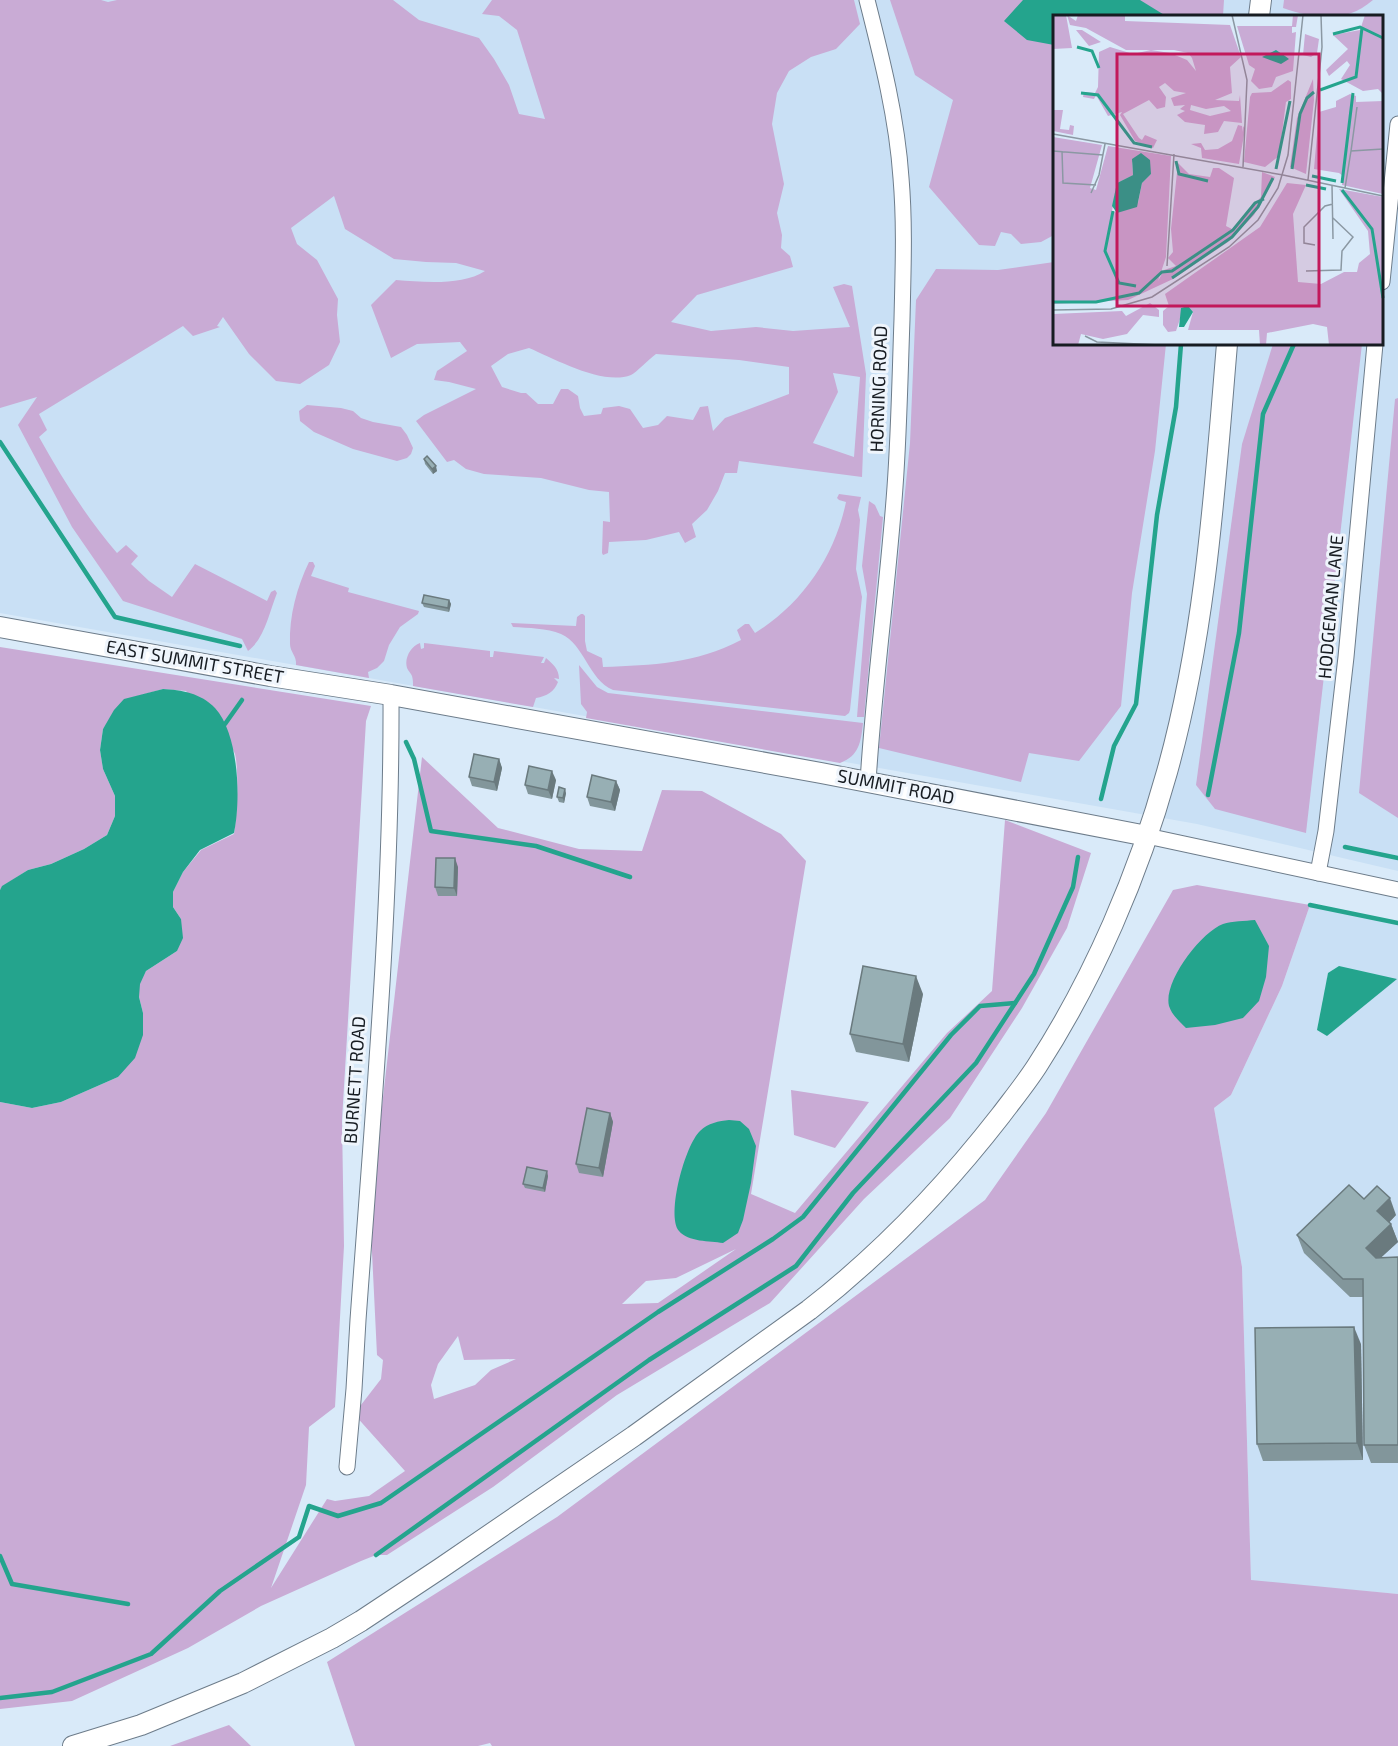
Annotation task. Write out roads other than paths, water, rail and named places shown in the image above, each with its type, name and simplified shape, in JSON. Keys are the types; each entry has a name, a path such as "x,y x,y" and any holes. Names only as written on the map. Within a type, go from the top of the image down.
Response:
{"main road":[{"path":"1259,15 1261,0"},
{"path":"73,1746 117,1734 211,1697 289,1661 351,1627 409,1590 624,1443 771,1339 836,1289 902,1228 972,1152 1029,1077 1063,1023 1110,930 1147,836 1167,770 1184,700 1198,623 1227,345"},
{"name":"EAST SUMMIT STREET","path":"0,627 270,676 391,695"},
{"name":"SUMMIT ROAD","path":"391,695 868,782 1147,836"}],"street":[{"name":"HORNING ROAD","path":"867,0 896,127 904,235 895,487 871,722 868,782"},
{"path":"1383,272 1398,124"},
{"name":"HODGEMAN LANE","path":"1318,873 1326,831 1346,657 1375,345"},
{"name":"BURNETT ROAD","path":"347,1467 387,890 392,767 391,695"},
{"name":"SUMMIT ROAD","path":"1147,836 1398,890"}],"waterway":[{"path":"1101,799 1114,746 1136,704 1157,515 1176,407 1181,345"},
{"path":"1208,795 1239,633 1263,414 1294,345"},
{"path":"0,442 115,617 240,646"},
{"path":"225,724 242,700"},
{"path":"406,742 414,759 431,831 536,846 630,877"},
{"path":"1345,847 1398,858"},
{"path":"376,1555 649,1360 796,1266 853,1193 976,1063 1034,974 1073,887 1078,857"},
{"path":"1310,905 1398,923"},
{"path":"0,1698 52,1692 151,1654 220,1591 299,1537 309,1506 338,1516 381,1503 658,1312 773,1239 803,1217 951,1035 980,1006 1015,1003"},
{"path":"0,1556 12,1584 128,1604"}]}
